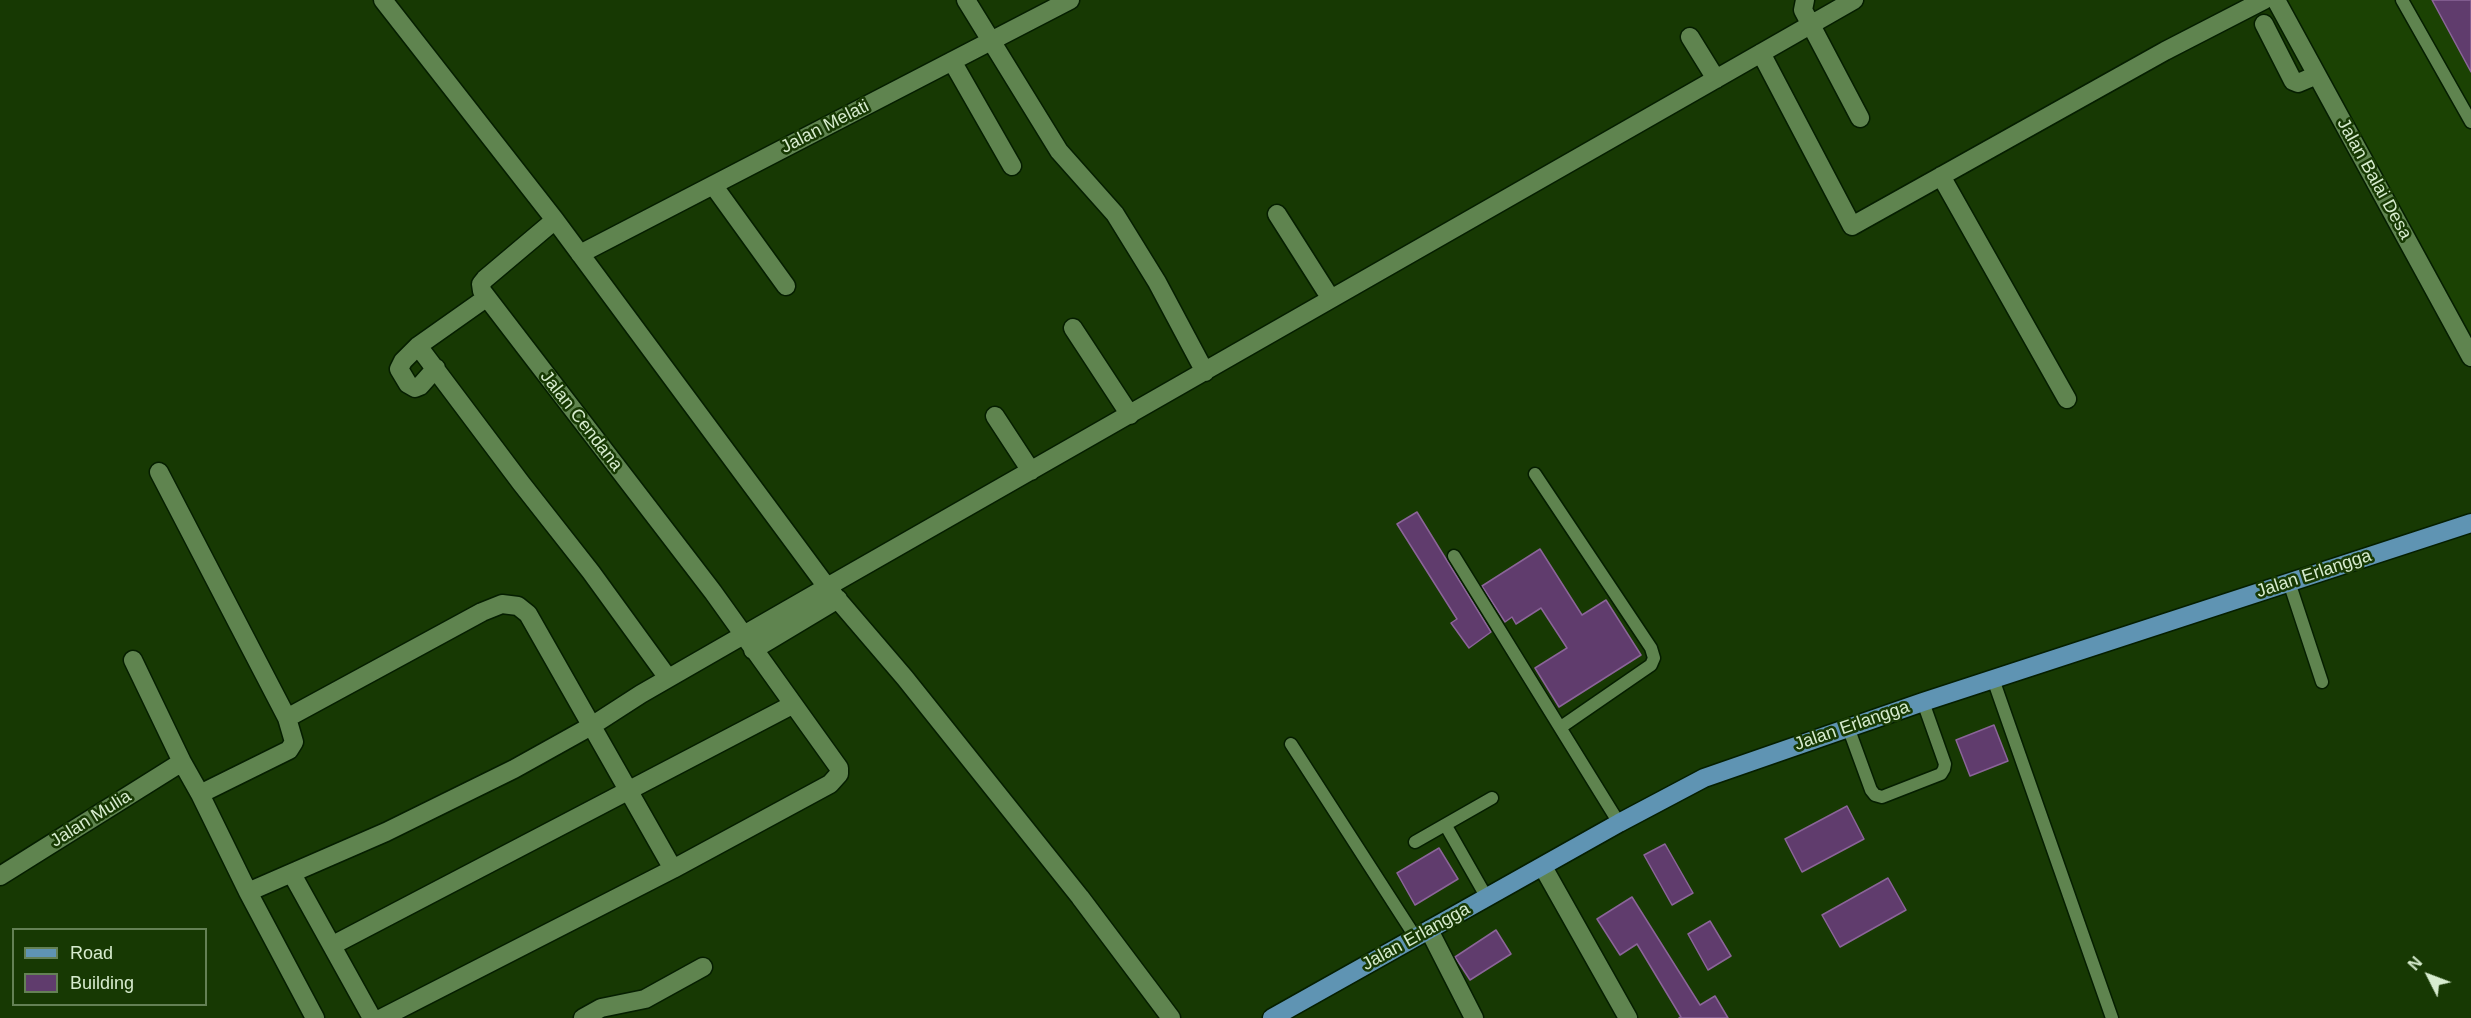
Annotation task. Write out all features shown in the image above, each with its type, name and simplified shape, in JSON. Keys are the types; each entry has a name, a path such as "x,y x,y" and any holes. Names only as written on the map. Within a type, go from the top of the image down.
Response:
{"main road":[{"name":"Jalan Erlangga","path":"1272,1018 1619,823 1704,778 1923,702 2471,523"}],"street":[{"path":"383,0 555,220 832,593 905,678 1080,897 1171,1018"},
{"path":"966,0 1059,151 1115,214 1157,282 1205,372"},
{"name":"Jalan Melati","path":"580,254 1070,0"},
{"path":"1805,0 1803,10 1860,118"},
{"path":"248,892 386,832 514,769 592,725 668,678 748,643 1031,471 1854,0"},
{"path":"1761,53 1852,226 2165,51 2264,0"},
{"name":"Jalan Balai Desa","path":"2276,0 2471,357"},
{"path":"2264,24 2294,81 2298,83 2317,75"},
{"path":"1690,37 1716,79"},
{"path":"952,61 1012,166"},
{"path":"1941,176 2067,399"},
{"path":"714,185 786,286"},
{"path":"1277,214 1331,299"},
{"path":"436,368 420,386 415,388 408,384 399,369 400,364 436,331 486,298 481,284 485,279 555,220"},
{"name":"Jalan Cendana","path":"486,298 712,592 839,768 836,780 673,869"},
{"path":"1072,328 1130,415"},
{"path":"418,346 591,572 668,678"},
{"path":"995,416 1031,471"},
{"path":"159,472 287,718 294,736 294,742 289,750 200,794"},
{"path":"287,718 482,612 502,604 518,606 528,614 673,869 382,1018"},
{"path":"133,660 248,892 315,1018"},
{"path":"333,945 628,793 792,705"},
{"name":"Jalan Mulia","path":"0,876 182,762"},
{"path":"1543,867 1628,1018"},
{"path":"292,874 372,1018"},
{"path":"1422,934 1474,1018"},
{"path":"583,1018 601,1008 645,999 703,967"}],"lane":[{"path":"2402,0 2467,106 2471,122"},
{"path":"1534,474 1644,638 1654,658 1651,665 1561,727"},
{"path":"1454,556 1619,823"},
{"path":"2289,582 2322,682"},
{"path":"1993,679 2112,1018"},
{"path":"1848,727 1871,790 1875,795 1882,797 1941,774 1944,769 1945,764 1923,702"},
{"path":"1292,744 1422,934"},
{"path":"1415,842 1492,798"},
{"path":"1446,826 1487,898"}],"shaded area":[{"path":"2286,0 2471,0 2471,337"}],"building":[{"path":"2432,0 2471,0 2471,72"},
{"path":"1417,512 1491,632 1469,648 1451,623 1457,619 1397,524"},
{"path":"1540,549 1582,615 1606,600 1641,655 1559,707 1535,668 1567,648 1541,608 1516,624 1512,617 1505,622 1482,586"},
{"path":"1994,725 2008,761 1970,776 1956,740"},
{"path":"1847,806 1864,839 1802,872 1785,839"},
{"path":"1665,844 1693,893 1672,905 1644,855"},
{"path":"1439,848 1458,879 1415,905 1397,873"},
{"path":"1888,878 1906,910 1840,947 1822,915"},
{"path":"1632,897 1700,1005 1715,996 1728,1018 1679,1018 1681,1017 1637,944 1620,955 1597,919"},
{"path":"1710,921 1731,956 1708,970 1688,934"},
{"path":"1496,930 1511,954 1470,980 1455,957"}]}
